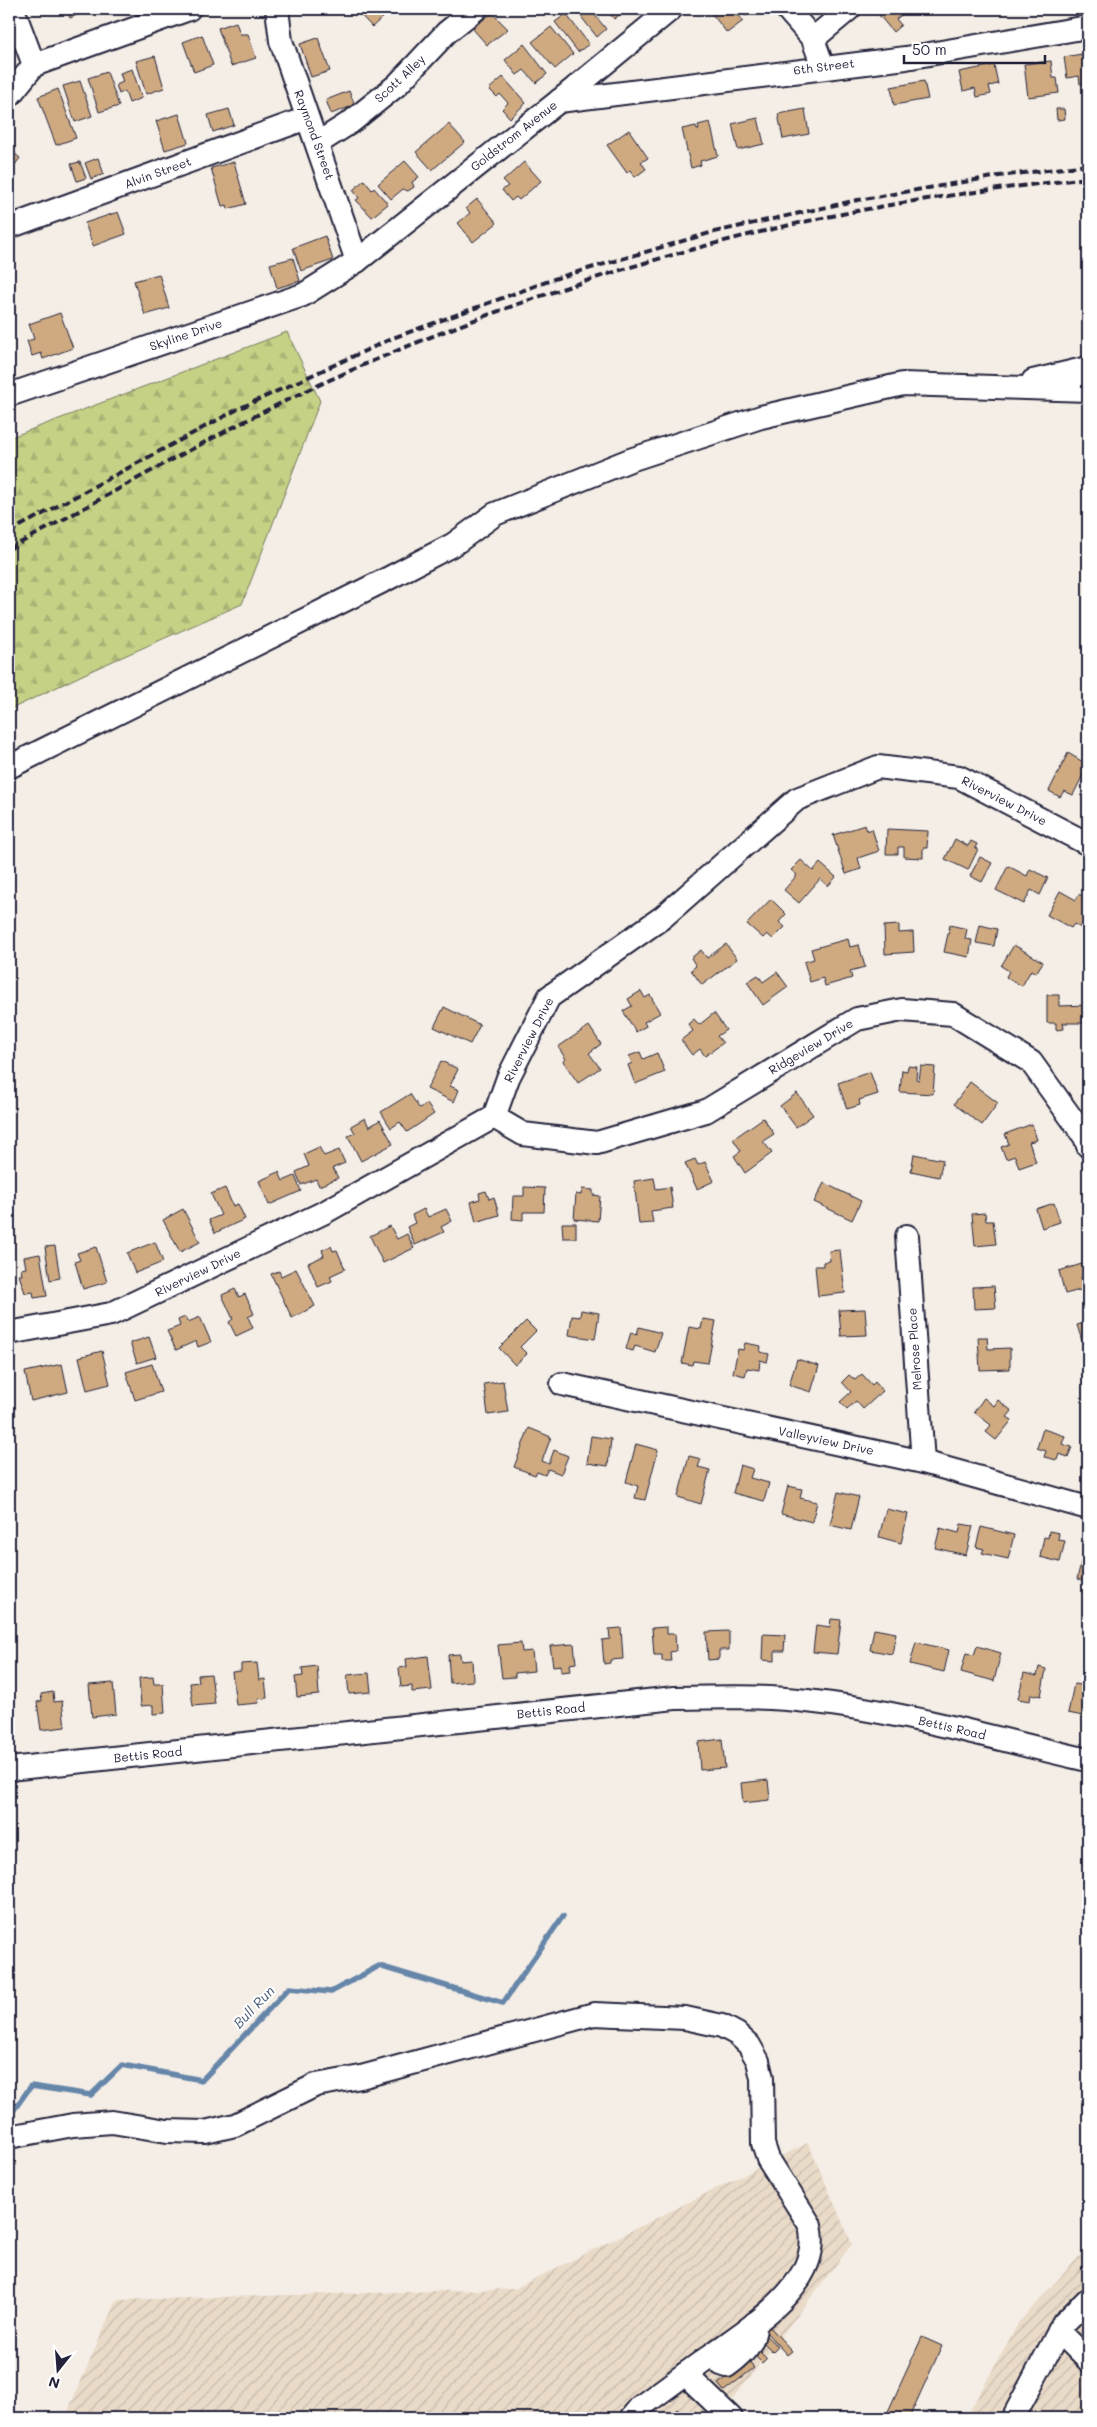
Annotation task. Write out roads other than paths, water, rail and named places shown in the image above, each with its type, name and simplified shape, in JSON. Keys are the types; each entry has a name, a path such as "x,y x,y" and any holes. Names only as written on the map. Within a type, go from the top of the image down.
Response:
{"street":[{"path":"13,9 34,65"},
{"path":"9,96 34,65 189,9"},
{"name":"Raymond Street","path":"277,9 281,41 307,118 318,143 357,261"},
{"name":"Scott Alley","path":"318,143 351,122 397,85 447,32 476,9"},
{"name":"Goldstrom Avenue","path":"357,261 559,101 670,9"},
{"path":"787,9 813,39 823,67"},
{"path":"813,39 849,9"},
{"name":"6th Street","path":"559,101 906,58 1088,27"},
{"name":"Alvin Street","path":"9,227 307,118"},
{"name":"Skyline Drive","path":"9,395 303,296 357,261"},
{"path":"1015,387 1088,368"},
{"path":"9,767 454,544 495,514 630,460 761,417 903,384 1088,390"},
{"name":"Riverview Drive","path":"9,1333 111,1314 325,1212 494,1117 508,1078 549,997 664,917 797,799 878,766 959,777 1088,844"},
{"name":"Ridgeview Drive","path":"494,1117 523,1134 597,1143 706,1111 857,1019 902,1010 953,1014 1031,1062 1087,1139"},
{"name":"Melrose Place","path":"907,1236 923,1462"},
{"name":"Valleyview Drive","path":"562,1384 923,1462 1088,1508"},
{"name":"Bettis Road","path":"9,1769 675,1698 740,1696 807,1701 882,1712 1088,1760"},
{"path":"9,2137 73,2125 112,2122 167,2131 205,2132 234,2125 316,2085 361,2077 594,2014 685,2018 706,2021 737,2034 749,2046 758,2061 762,2078 763,2144 768,2159 810,2226 812,2235 805,2268 792,2288 767,2314 640,2408 631,2418"},
{"path":"1013,2418 1059,2331 1088,2299"},
{"path":"1059,2331 1088,2360"},
{"path":"686,2374 731,2418"}],"waterway":[{"name":"Bull Run","path":"9,2113 11,2114 31,2086 91,2095 122,2065 202,2080 289,1988 331,1992 379,1966 503,2003 563,1916"}],"railway":[{"path":"9,532 238,409 393,338 557,278 710,233 858,200 999,176 1088,165"},
{"path":"9,549 276,405 368,363 540,296 658,259 837,215 931,198 1088,178"}]}
